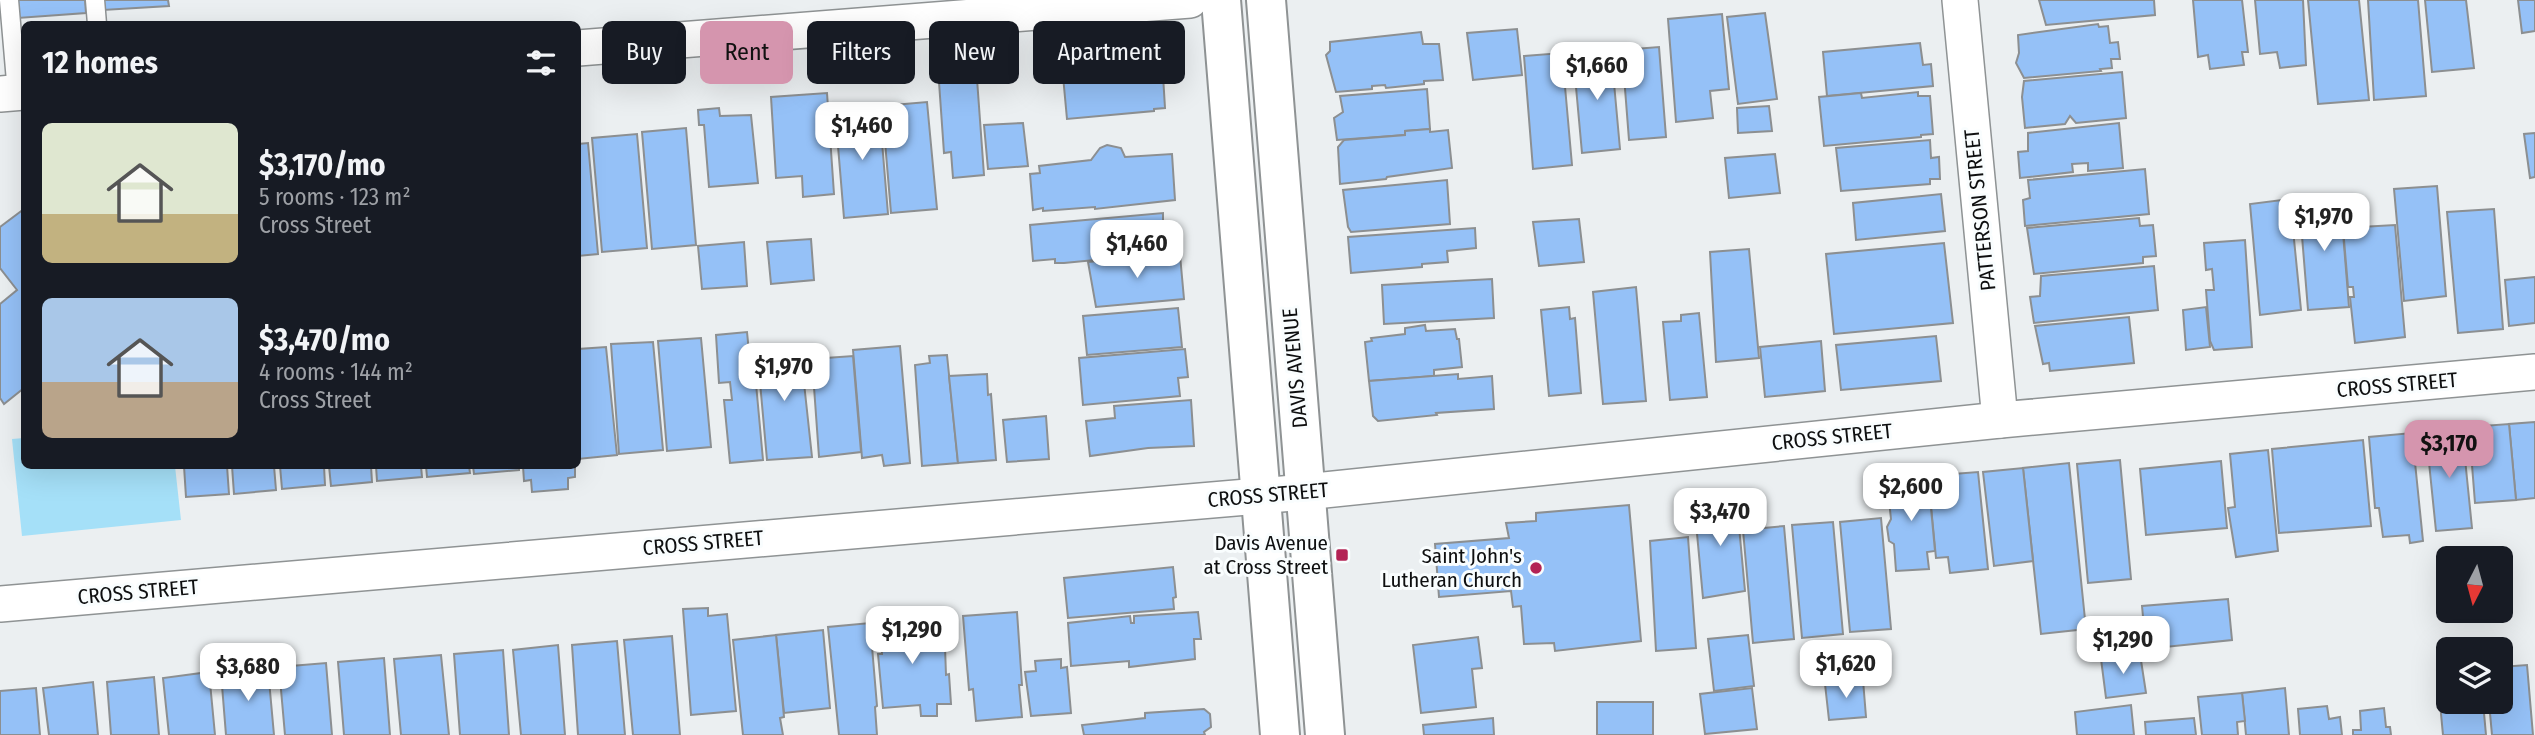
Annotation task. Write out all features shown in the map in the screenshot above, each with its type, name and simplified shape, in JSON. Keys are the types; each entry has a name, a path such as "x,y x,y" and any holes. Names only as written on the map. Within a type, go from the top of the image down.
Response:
{"street":[{"path":"581,48 1190,0"},
{"name":"DAVIS AVENUE","path":"1221,0 1280,735"},
{"name":"DAVIS AVENUE","path":"1266,0 1325,735"},
{"name":"PATTERSON STREET","path":"1960,0 2000,420"},
{"name":"CROSS STREET","path":"0,604 1305,492 2000,420 2535,372"}],"lane":[{"path":"9,0 14,93"},
{"path":"95,0 97,21"}],"shaded area":[{"path":"21,438 21,469 175,469 181,520 22,536 12,439"}],"building":[{"path":"16,0 85,0 86,13 18,18"},
{"path":"102,0 168,0 169,6 103,10"},
{"path":"2039,0 2154,0 2155,15 2046,25"},
{"path":"2193,0 2242,0 2248,52 2242,52 2244,65 2210,69 2208,55 2198,57"},
{"path":"2255,0 2303,0 2306,65 2280,68 2277,52 2260,54"},
{"path":"2308,0 2359,0 2369,100 2318,104"},
{"path":"2368,0 2418,0 2426,96 2374,100"},
{"path":"2425,0 2466,0 2474,68 2432,72"},
{"path":"2518,0 2535,0 2535,31 2522,33"},
{"path":"1765,13 1777,99 1738,104 1727,17"},
{"path":"1722,14 1729,89 1710,91 1713,118 1676,122 1668,19"},
{"path":"2098,24 2099,27 2108,26 2110,43 2118,42 2120,59 2111,59 2112,68 2024,78 2016,63 2019,53 2018,35"},
{"path":"1517,29 1522,75 1473,80 1467,33"},
{"path":"1421,32 1423,44 1439,44 1443,80 1336,92 1326,55 1330,51 1330,42"},
{"path":"1920,43 1923,65 1931,64 1933,86 1827,96 1823,52"},
{"path":"1659,47 1666,137 1629,140 1622,50"},
{"path":"1611,50 1620,149 1582,153 1573,54"},
{"path":"1562,53 1572,165 1533,169 1524,56"},
{"path":"2122,72 2126,118 2076,123 2070,116 2065,124 2025,128 2022,97 2024,81"},
{"path":"939,84 977,84 984,175 953,178 951,152 944,153"},
{"path":"1064,84 1164,84 1165,108 1067,119"},
{"path":"1427,89 1430,129 1405,131 1405,135 1337,140 1334,118 1343,112 1340,96"},
{"path":"1918,92 1918,96 1930,96 1933,134 1824,146 1819,97 1861,93 1862,98"},
{"path":"827,93 834,194 803,197 802,176 776,178 771,97"},
{"path":"927,102 937,209 891,213 882,106"},
{"path":"879,106 888,214 844,218 835,110"},
{"path":"1769,106 1772,131 1738,133 1737,108"},
{"path":"719,108 720,116 751,115 758,183 709,187 704,125 699,125 698,110"},
{"path":"1023,123 1028,166 988,169 984,125"},
{"path":"2119,123 2123,168 2088,171 2088,163 2072,164 2073,172 2020,178 2018,152 2028,151 2028,133"},
{"path":"686,128 696,245 652,249 642,132"},
{"path":"1430,129 1430,132 1448,130 1452,168 1340,184 1338,147 1344,140 1405,135 1405,131"},
{"path":"2535,133 2535,177 2530,178 2524,134"},
{"path":"637,134 647,248 602,252 592,138"},
{"path":"1930,140 1931,158 1939,157 1940,179 1930,179 1930,184 1841,191 1836,148"},
{"path":"588,143 598,254 581,256 581,144"},
{"path":"1107,145 1121,148 1125,157 1172,154 1175,200 1095,209 1033,210 1030,174 1040,173 1039,166 1091,160 1100,148"},
{"path":"1775,154 1780,193 1729,198 1725,158"},
{"path":"2145,169 2149,214 2025,226 2023,200 2030,198 2028,180"},
{"path":"1447,180 1450,224 1351,232 1348,227 1343,190"},
{"path":"2437,186 2446,296 2404,301 2394,189"},
{"path":"1941,194 1945,231 1856,240 1853,203"},
{"path":"2340,195 2349,307 2308,310 2299,199"},
{"path":"2290,199 2301,310 2260,315 2250,204"},
{"path":"2494,209 2503,329 2458,333 2447,212"},
{"path":"21,211 21,390 4,404 0,398 0,304 17,290 0,268 0,227"},
{"path":"1163,213 1163,230 1176,229 1177,252 1064,263 1055,263 1055,259 1033,261 1030,225"},
{"path":"2139,218 2140,226 2153,225 2156,256 2143,257 2143,263 2034,274 2027,228"},
{"path":"1579,219 1584,262 1539,266 1533,222"},
{"path":"2395,225 2405,337 2355,343 2350,297 2354,297 2353,287 2348,287 2343,228"},
{"path":"1475,228 1476,248 1447,251 1448,262 1351,273 1348,237"},
{"path":"811,239 814,280 771,284 767,242"},
{"path":"2245,240 2252,347 2214,350 2210,341 2206,290 2214,290 2212,269 2206,270 2204,243"},
{"path":"744,242 747,286 702,289 698,246"},
{"path":"1944,243 1953,323 1834,334 1826,254"},
{"path":"1749,249 1759,358 1716,362 1710,252"},
{"path":"1180,255 1184,299 1096,307 1088,262"},
{"path":"2154,266 2158,310 2034,323 2030,297 2040,296 2041,276"},
{"path":"2535,277 2535,323 2509,326 2505,280"},
{"path":"1492,279 1494,318 1384,324 1382,285"},
{"path":"1636,287 1646,401 1603,404 1593,292"},
{"path":"1569,307 1570,319 1575,318 1581,393 1549,396 1541,310"},
{"path":"2206,307 2210,347 2186,350 2183,310"},
{"path":"1178,308 1182,347 1087,355 1083,316"},
{"path":"1699,313 1707,397 1670,400 1663,322 1681,321 1681,315"},
{"path":"2129,317 2134,363 2050,371 2049,363 2043,364 2035,326"},
{"path":"1425,325 1426,331 1455,329 1459,339 1462,367 1434,370 1434,376 1369,381 1365,342 1372,341 1371,338 1405,334 1405,328"},
{"path":"747,332 750,362 754,362 763,460 730,463 724,400 732,400 730,382 719,383 716,335"},
{"path":"1936,336 1941,381 1841,390 1836,345"},
{"path":"701,338 711,447 667,451 658,341"},
{"path":"1821,341 1825,391 1765,397 1760,347"},
{"path":"653,342 663,450 619,454 611,344"},
{"path":"800,346 812,457 767,460 757,349"},
{"path":"900,346 910,463 884,466 882,455 862,458 853,350"},
{"path":"606,347 617,455 581,459 581,349"},
{"path":"1185,349 1188,377 1178,378 1180,396 1083,405 1079,358"},
{"path":"947,355 958,463 922,466 915,365 930,363 929,356"},
{"path":"853,356 861,452 819,457 812,359"},
{"path":"987,374 996,460 958,463 949,376"},
{"path":"1458,374 1458,379 1492,376 1494,409 1378,421 1373,416 1369,381"},
{"path":"1191,400 1194,446 1148,448 1090,456 1086,421 1115,418 1114,406"},
{"path":"1046,416 1049,459 1007,462 1003,420"},
{"path":"2535,422 2535,498 2516,500 2509,424"},
{"path":"2481,423 2483,426 2509,424 2516,500 2475,503 2469,427 2470,424"},
{"path":"2462,429 2472,528 2436,531 2426,433"},
{"path":"2412,433 2423,541 2410,543 2409,535 2383,537 2379,508 2375,508 2369,437"},
{"path":"2363,440 2371,526 2279,533 2272,449"},
{"path":"2268,450 2278,551 2236,557 2228,508 2235,507 2230,454"},
{"path":"2120,460 2131,579 2088,583 2077,464"},
{"path":"2221,461 2227,528 2146,535 2140,469"},
{"path":"2069,463 2086,629 2041,634 2023,468"},
{"path":"2023,468 2033,561 1994,566 1983,472"},
{"path":"184,469 227,469 229,494 186,497"},
{"path":"232,469 274,469 276,490 234,494"},
{"path":"280,469 324,469 325,485 282,489"},
{"path":"329,469 371,469 372,482 331,486"},
{"path":"376,469 421,469 422,477 377,481"},
{"path":"426,469 469,469 470,473 427,477"},
{"path":"473,469 519,469 519,470 474,474"},
{"path":"523,469 575,469 575,477 568,478 568,489 532,492 531,480 524,481"},
{"path":"1978,472 1988,569 1950,573 1948,557 1936,558 1928,476"},
{"path":"1928,476 1935,551 1927,552 1929,569 1896,571 1894,544 1889,541 1887,527 1891,519 1887,482"},
{"path":"1736,494 1745,591 1703,598 1695,512 1698,507 1718,504 1717,495"},
{"name":"Saint John's Lutheran Church","path":"1629,505 1641,641 1555,651 1554,643 1524,644 1521,606 1513,607 1511,591 1439,597 1435,544 1509,538 1506,523 1536,521 1536,513"},
{"path":"1881,518 1891,629 1850,632 1840,522"},
{"path":"1833,522 1843,634 1802,638 1792,525"},
{"path":"1784,526 1794,639 1753,643 1743,530"},
{"path":"1688,537 1696,648 1656,651 1650,541"},
{"path":"1173,567 1176,597 1173,598 1174,609 1068,618 1064,578"},
{"path":"2228,599 2232,640 2146,649 2142,606"},
{"path":"708,608 708,616 727,614 736,711 691,715 683,609"},
{"path":"924,610 926,648 945,647 946,675 949,674 951,704 937,704 937,716 921,716 920,705 883,708 878,654 882,654 880,625 886,625 894,616 899,615 906,623 906,611"},
{"path":"1017,612 1022,717 976,721 973,689 969,690 963,616"},
{"path":"1198,612 1201,639 1194,639 1195,659 1129,667 1129,661 1071,666 1068,623 1130,616 1131,623 1134,623 1134,616"},
{"path":"870,623 877,735 839,735 828,627"},
{"path":"823,630 830,708 784,713 776,635"},
{"path":"776,635 784,717 780,718 783,735 743,735 733,640"},
{"path":"1748,635 1754,686 1714,691 1708,639"},
{"path":"672,636 680,735 633,735 624,640"},
{"path":"1478,637 1482,668 1472,669 1476,707 1421,713 1413,645"},
{"path":"617,641 625,735 578,735 572,645"},
{"path":"558,645 565,735 521,735 513,650"},
{"path":"503,650 509,735 460,735 454,654"},
{"path":"2140,654 2146,693 2106,698 2101,659"},
{"path":"441,655 449,735 401,735 394,659"},
{"path":"384,658 390,735 344,735 338,662"},
{"path":"1061,659 1061,668 1067,667 1071,713 1031,716 1025,672 1036,671 1035,661"},
{"path":"326,663 332,735 285,735 279,667"},
{"path":"2527,665 2533,735 2492,735 2490,714 2513,714 2513,666"},
{"path":"268,669 274,735 226,735 221,673"},
{"path":"209,672 215,735 169,735 163,678"},
{"path":"154,677 159,735 111,735 107,682"},
{"path":"1863,680 1866,717 1829,720 1825,684"},
{"path":"93,682 98,735 49,735 43,688"},
{"path":"36,688 40,735 0,735 0,691"},
{"path":"1752,688 1757,729 1705,734 1700,694"},
{"path":"2285,688 2289,735 2246,735 2242,693"},
{"path":"2242,693 2245,721 2237,722 2238,735 2202,735 2198,697"},
{"path":"1597,702 1653,702 1653,735 1597,735"},
{"path":"2131,705 2134,735 2077,735 2075,712"},
{"path":"2327,706 2329,719 2340,717 2342,735 2300,735 2298,709"},
{"path":"2384,708 2386,727 2390,727 2391,735 2353,735 2353,730 2361,730 2360,711"},
{"path":"1204,709 1210,714 1211,727 1204,732 1205,735 1084,735 1082,725 1145,718 1145,713"},
{"path":"2441,714 2484,714 2486,735 2443,735"},
{"path":"1493,718 1494,735 1424,735 1423,725"},
{"path":"2194,718 2196,735 2146,735 2145,722"}],"place":[{"name":"Davis Avenue at Cross Street","path":"1342,555"},
{"name":"Saint John's Lutheran Church","path":"1536,568"}]}
